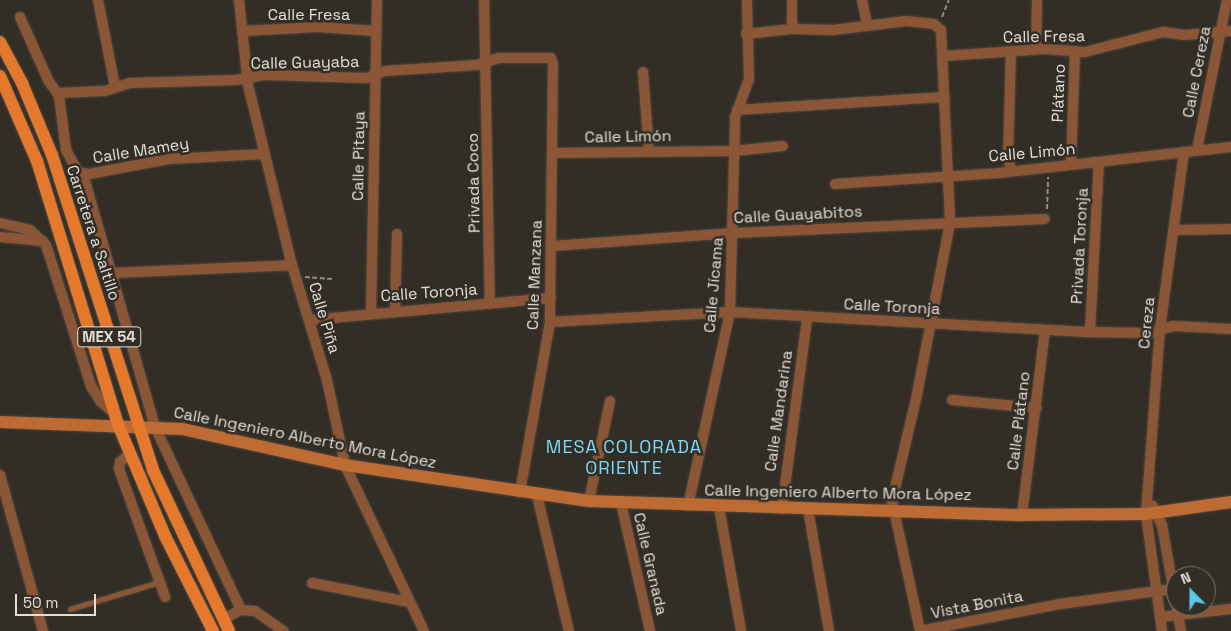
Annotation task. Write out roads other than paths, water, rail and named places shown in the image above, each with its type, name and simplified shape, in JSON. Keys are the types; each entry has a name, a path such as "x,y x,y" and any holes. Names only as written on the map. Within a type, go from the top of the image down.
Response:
{"main road":[{"name":"Carretera a Saltillo","path":"0,42 22,83 52,155 138,427 165,498 226,626"},
{"name":"Carretera a Saltillo","path":"0,76 37,161 119,427 210,626"}],"street":[{"path":"98,0 115,88"},
{"name":"Calle Piña","path":"239,0 247,78 292,266 310,320 345,465 424,631"},
{"name":"Calle Pitaya","path":"370,313 377,0"},
{"name":"Privada Coco","path":"484,0 488,62 490,304"},
{"name":"Calle Jícama","path":"688,506 730,312 734,233 733,151 737,110 749,79 746,34 747,0"},
{"path":"792,0 792,29"},
{"path":"862,0 866,24"},
{"path":"1036,49 1037,0"},
{"name":"Calle Cereza","path":"1197,150 1226,0"},
{"path":"20,17 48,80 58,93 66,150 52,155"},
{"path":"746,34 792,29 833,30 866,24 906,21 938,26 945,56 947,177 950,223 893,494 893,509 920,631"},
{"name":"Calle Fresa","path":"243,32 318,27 375,31"},
{"name":"Calle Fresa","path":"945,56 1036,49 1075,52 1093,51 1163,32 1185,35 1231,31"},
{"path":"1011,52 1008,158 1011,170"},
{"name":"Plátano","path":"1070,165 1075,52"},
{"name":"Calle Guayaba","path":"58,93 115,88 130,82 263,76 367,78 376,74 488,62 499,58 551,58"},
{"name":"Calle Manzana","path":"520,492 550,322 553,153 553,64 551,58"},
{"path":"643,72 649,151"},
{"path":"737,110 945,97"},
{"name":"Calle Limón","path":"553,153 733,151 783,146"},
{"name":"Calle Limón","path":"835,184 947,177 1231,148"},
{"name":"Calle Mamey","path":"66,150 73,167 82,174 169,159 265,154"},
{"name":"Cereza","path":"1152,514 1149,499 1160,329 1175,230 1184,152"},
{"name":"Privada Toronja","path":"1090,332 1099,162"},
{"path":"82,174 111,273 126,337 155,427 240,610"},
{"name":"Calle Guayabitos","path":"552,246 734,233 1045,219"},
{"path":"0,223 30,230 43,241 50,252 90,386 101,402 115,414"},
{"path":"1175,230 1231,229"},
{"path":"395,311 397,234"},
{"path":"0,237 43,241"},
{"path":"111,273 292,266"},
{"name":"Calle Toronja","path":"310,320 370,313 551,298"},
{"name":"Calle Toronja","path":"550,322 730,312 807,318 1090,332 1149,333 1173,326 1231,329"},
{"name":"Calle Mandarina","path":"782,508 807,318"},
{"name":"Calle Plátano","path":"1022,514 1037,408 1045,330"},
{"path":"952,400 1037,408"},
{"path":"589,501 610,401"},
{"name":"Calle Ingeniero Alberto Mora López","path":"0,422 182,429 345,465 537,495 589,501 719,507 893,509 1022,514 1152,514 1231,502"},
{"path":"130,454 120,462 120,469 165,597"},
{"path":"0,475 43,631"},
{"path":"537,495 569,631"},
{"name":"Calle Granada","path":"621,503 650,631"},
{"path":"719,507 741,631"},
{"path":"808,509 829,631"},
{"path":"1152,514 1167,566"},
{"path":"1152,514 1156,591 1162,631"},
{"path":"312,583 409,602"},
{"name":"Vista Bonita","path":"920,631 1040,608 1166,590"},
{"path":"226,626 240,610"},
{"path":"240,610 255,611 284,631"},
{"path":"1216,610 1231,610"},
{"path":"1160,617 1166,614"},
{"path":"1178,616 1181,631"}],"lane":[{"path":"70,609 159,582"}],"district":[{"name":"MESA COLORADA ORIENTE","path":"624,458"}]}
